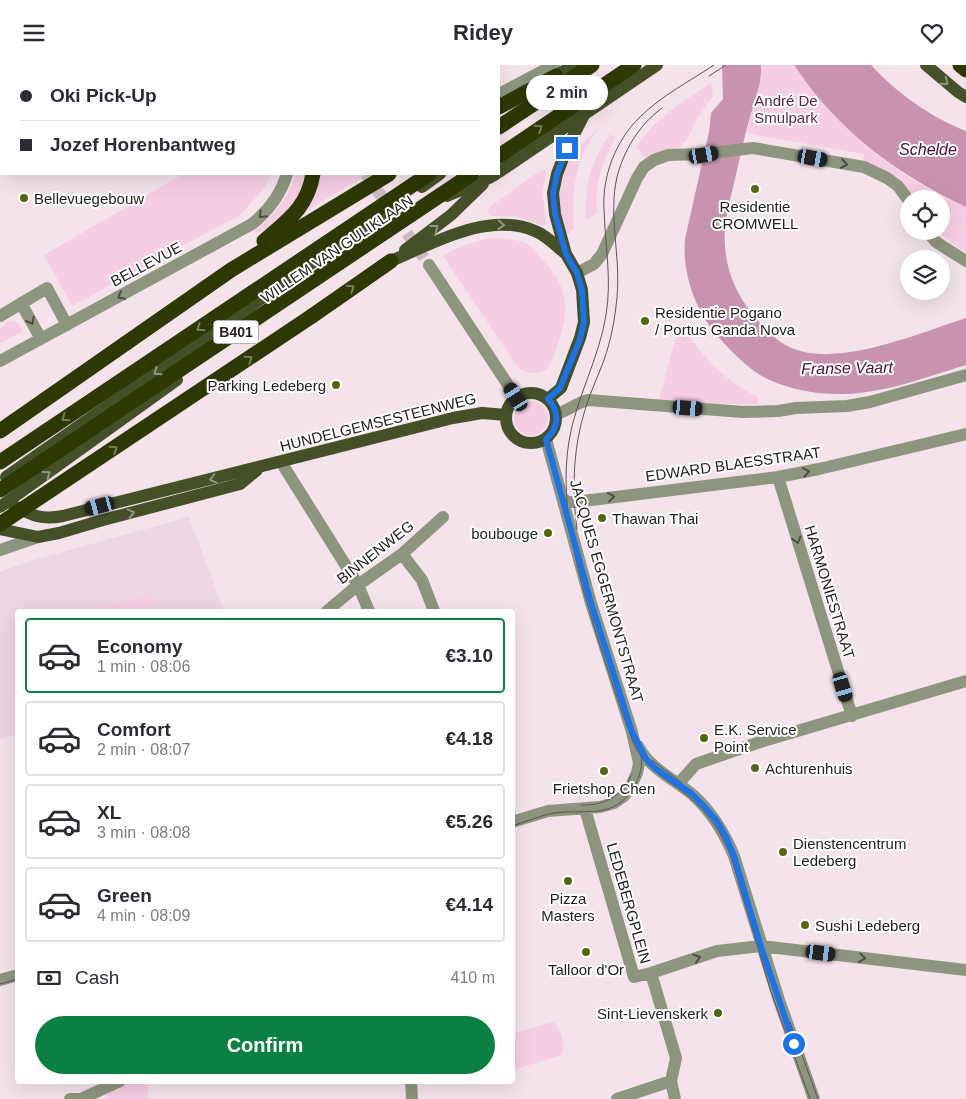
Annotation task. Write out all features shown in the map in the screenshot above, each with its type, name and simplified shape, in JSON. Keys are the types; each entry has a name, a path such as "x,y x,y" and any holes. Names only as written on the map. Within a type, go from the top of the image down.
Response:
{"highway":[{"path":"500,126 592,65"},
{"path":"500,155 634,65"},
{"path":"960,65 966,70"},
{"path":"500,106 555,70"},
{"path":"231,270 290,220 299,209 311,185 313,175"},
{"path":"0,431 231,270 387,175"},
{"name":"B401","path":"0,462 428,175"},
{"name":"B401","path":"2,499 471,175"},
{"path":"0,524 312,316 391,261"}],"main road":[{"path":"500,132 547,99 555,70 573,65"},
{"path":"548,399 560,388 580,339 584,322 582,290 577,273 566,254 555,214 553,193 557,174 567,148 584,115 657,65"},
{"path":"926,65 966,97"},
{"name":"WILLEM VAN GULIKLAAN","path":"500,171 584,115"},
{"name":"WILLEM VAN GULIKLAAN","path":"0,481 439,175"},
{"path":"391,261 451,215 494,175"},
{"name":"WILLEM VAN GULIKLAAN","path":"2,499 437,200 494,175"},
{"path":"391,261 470,228 493,224 519,226 536,231 566,254"},
{"path":"527,393 533,393 548,399 552,403 556,414 552,433 539,443 531,444 519,441 507,427 506,415 508,408 516,397 527,393"},
{"name":"HUNDELGEMSESTEENWEG","path":"2,499 38,518 50,518 258,468 453,418 482,413 506,415"},
{"name":"HUNDELGEMSESTEENWEG","path":"0,529 38,537 59,533 240,484 258,468"}],"street":[{"path":"500,93 555,70"},
{"path":"577,273 594,264 602,254 637,178 644,167 654,160 668,155 704,155 746,148 761,149 864,167 887,178 901,190"},
{"name":"BELLEVUE","path":"0,361 252,224 262,216 271,204 280,191 287,175"},
{"path":"934,240 966,261"},
{"path":"429,265 516,397"},
{"path":"0,315 47,288 67,325"},
{"path":"21,303 41,339"},
{"path":"556,414 566,412 578,403 588,400 743,412 847,405 870,402 966,375"},
{"name":"EDWARD BLAESSTRAAT","path":"563,499 568,502 575,502 778,477 966,434"},
{"name":"JACQUES EGGERMONTSTRAAT","path":"515,821 548,811 585,809 614,803 624,796 637,773 638,763 632,732 591,603 546,439"},
{"path":"281,462 358,585 368,609"},
{"name":"HARMONIESTRAAT","path":"778,477 852,716"},
{"name":"BINNENWEG","path":"329,609 358,585 402,554 443,517"},
{"name":"HUNDELGEMSESTEENWEG","path":"0,550 38,537"},
{"path":"402,554 422,580 433,609"},
{"path":"678,784 696,764 757,743 966,681"},
{"path":"632,732 646,759 656,769 692,794 716,820 726,837 734,856 761,947 814,1099"},
{"name":"LEDEBERGPLEIN","path":"585,809 634,977 717,951 761,947 966,970"},
{"path":"651,973 676,1058 670,1081 675,1099"},
{"path":"0,980 15,976"},
{"path":"617,1099 670,1081"},
{"path":"70,1099 84,1099 114,1084"},
{"path":"411,1084 412,1099"}],"shaded area":[{"path":"189,517 223,609 15,609 15,735 0,739 0,572 30,561"}],"green space":[{"name":"André De Smulpark","path":"761,65 794,65 821,100 851,132 885,160 931,190 907,190 886,171 863,161 864,154 747,132 760,79"},
{"path":"711,83 713,96 697,119 686,142 681,147 662,151 645,158 636,147 644,136 662,118"},
{"path":"599,127 584,152 576,175 574,187 574,229 567,234 562,226 557,192 568,159"},
{"path":"610,134 615,138 600,174 596,203 597,213 586,220 586,196 590,174 603,144"},
{"path":"545,170 546,177 543,194 546,226 515,216 491,216 487,213 489,207 540,171"},
{"path":"181,175 270,175 264,188 240,215 72,306 44,255"},
{"path":"296,175 307,175 299,195 288,214 269,228 256,233 254,231 268,219 285,198"},
{"path":"320,175 366,175 308,210 307,207"},
{"name":"André De Smulpark","path":"950,200 966,207 966,252 949,240"},
{"path":"492,238 514,240 528,244 550,268 561,287 565,306 563,328 552,362 545,371 530,373 519,369 443,256 466,245"},
{"path":"8,322 17,322 23,331 0,343 0,329"},
{"path":"680,322 695,345 713,365 734,383 758,397 758,404 706,404 659,399"},
{"path":"531,401 543,406 548,418 543,430 531,435 519,430 514,418 519,406"},
{"path":"152,595 156,609 94,609"},
{"path":"548,1023 555,1023 563,1043 562,1055 515,1069 515,1033"},
{"path":"124,1084 148,1084 148,1099 107,1099 108,1092"}],"water":[{"name":"Franse Vaart","path":"722,65 761,65 759,85 744,140 728,210 725,232 726,257 729,269 738,291 755,317 770,333 787,346 813,353 834,354 880,346 966,318 966,365 903,384 861,393 819,393 796,389 769,380 750,368 712,329 698,306 688,280 685,239 709,132 711,113 723,99"},
{"name":"Schelde","path":"794,65 871,65 915,103 940,119 966,131 966,207 950,199 950,190 933,190 892,165 849,130 811,89"}],"tunnel":[{"path":"367,175 429,265"}],"tram line":[{"path":"714,65 648,109 631,126 612,159 605,184 604,197 608,302 603,331 572,425 566,466 566,492 573,545 585,596 633,742 650,767 688,796 702,810 725,842 771,992 810,1099"},
{"path":"709,76 726,65"},
{"path":"577,529 574,501 577,444 585,410 609,345 616,305 618,282 614,207 617,177 628,148 646,122 662,108"},
{"path":"515,825 549,814 597,811 617,805 627,797 637,782 640,774 641,755"},
{"path":"652,760 682,783"},
{"path":"581,805 597,804 617,795 631,776"},
{"path":"0,984 15,980"},
{"path":"790,1022 818,1099"}],"place":[{"name":"Residentie CROMWELL","path":"755,189"},
{"name":"Bellevuegebouw","path":"24,198"},
{"name":"Residentie Pogano / Portus Ganda Nova","path":"645,321"},
{"name":"Parking Ledeberg","path":"336,385"},
{"name":"Thawan Thai","path":"602,518"},
{"name":"boubouge","path":"548,533"},
{"name":"E.K. Service Point","path":"704,738"},
{"name":"Achturenhuis","path":"755,768"},
{"name":"Frietshop Chen","path":"604,771"},
{"name":"Dienstencentrum Ledeberg","path":"783,852"},
{"name":"Pizza Masters","path":"568,881"},
{"name":"Sushi Ledeberg","path":"805,925"},
{"name":"Talloor d'Or","path":"586,952"},
{"name":"Sint-Lievenskerk","path":"718,1013"}],"route":[{"path":"567,148 557,174 553,193 555,214 566,254 577,273 582,290 584,322 580,339 560,388 548,399 555,409 557,418 552,433 546,439 591,603 632,732 646,759 656,769 692,794 716,820 726,837 734,856 761,947 794,1044"}]}
